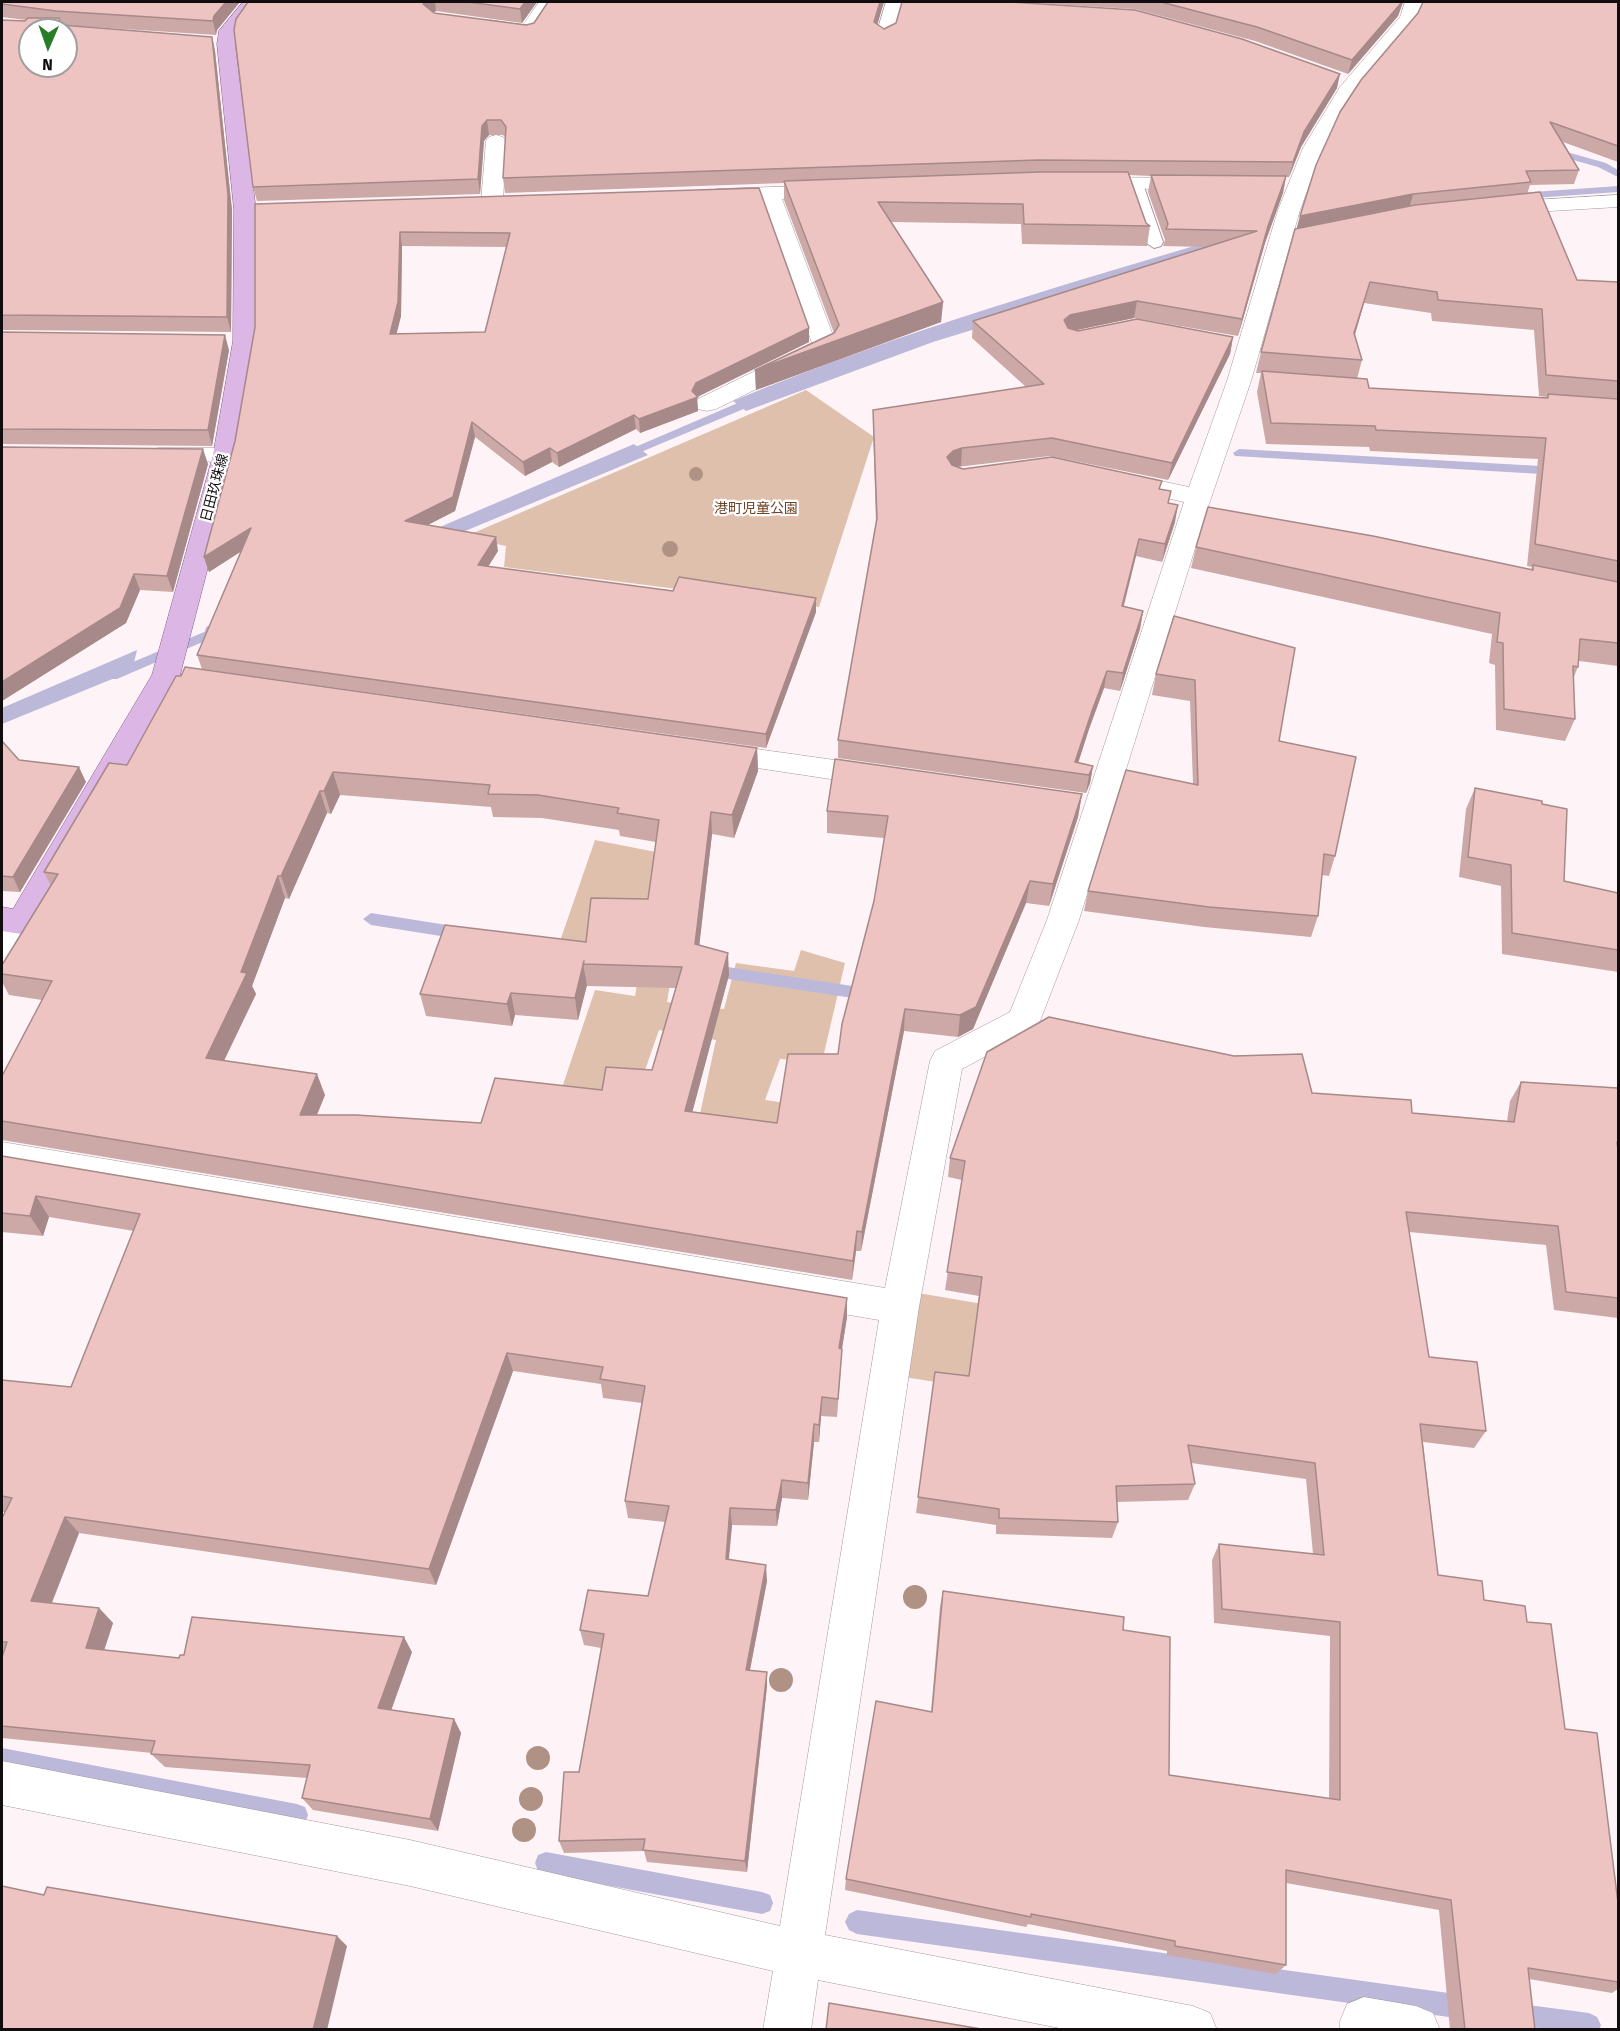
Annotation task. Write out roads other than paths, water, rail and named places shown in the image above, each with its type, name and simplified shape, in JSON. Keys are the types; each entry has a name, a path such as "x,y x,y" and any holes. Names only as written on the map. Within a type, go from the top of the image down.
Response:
{"main road":[{"name":"日田玖珠線","path":"11,920 178,677 177,630 225,456 245,341 245,210 216,44 252,2"}],"street":[{"path":"470,23 528,31 548,2"},
{"path":"885,35 895,2"},
{"path":"786,2030 900,1307 947,1061 1023,1021 1063,920 1083,805 1205,507 1251,382 1238,346 1289,241 1289,210 1313,148 1351,84 1409,18 1414,2"},
{"path":"1330,77 1351,84"},
{"path":"492,202 496,141"},
{"path":"1069,183 1217,184"},
{"path":"1276,184 1299,184"},
{"path":"699,195 850,190"},
{"path":"707,404 825,346 769,193"},
{"path":"469,203 514,201"},
{"path":"1481,209 1618,201"},
{"path":"245,210 271,208"},
{"path":"222,341 245,341"},
{"path":"141,454 225,456"},
{"path":"1096,475 1205,507"},
{"path":"688,749 902,779"},
{"path":"2,958 11,920"},
{"path":"2,1157 900,1307"},
{"path":"2,1783 410,1863 798,1952 1193,2030"},
{"path":"1364,2030 1364,2021 1416,2030"}],"lane":[{"path":"1134,184 1154,242"}],"waterway":[{"path":"1549,150 1602,165 1618,174"},
{"path":"1519,196 1618,189"},
{"path":"618,457 761,397"},
{"path":"1239,453 1558,471"},
{"path":"112,676 223,628"},
{"path":"371,919 466,934"},
{"path":"708,970 872,995"},
{"path":"2,1759 297,1815"},
{"path":"546,1863 762,1903"},
{"path":"857,1922 1470,2008"},
{"path":"1513,2015 1589,2025"}],"park label":[{"name":"港町児童公園","path":"756,509"}]}
